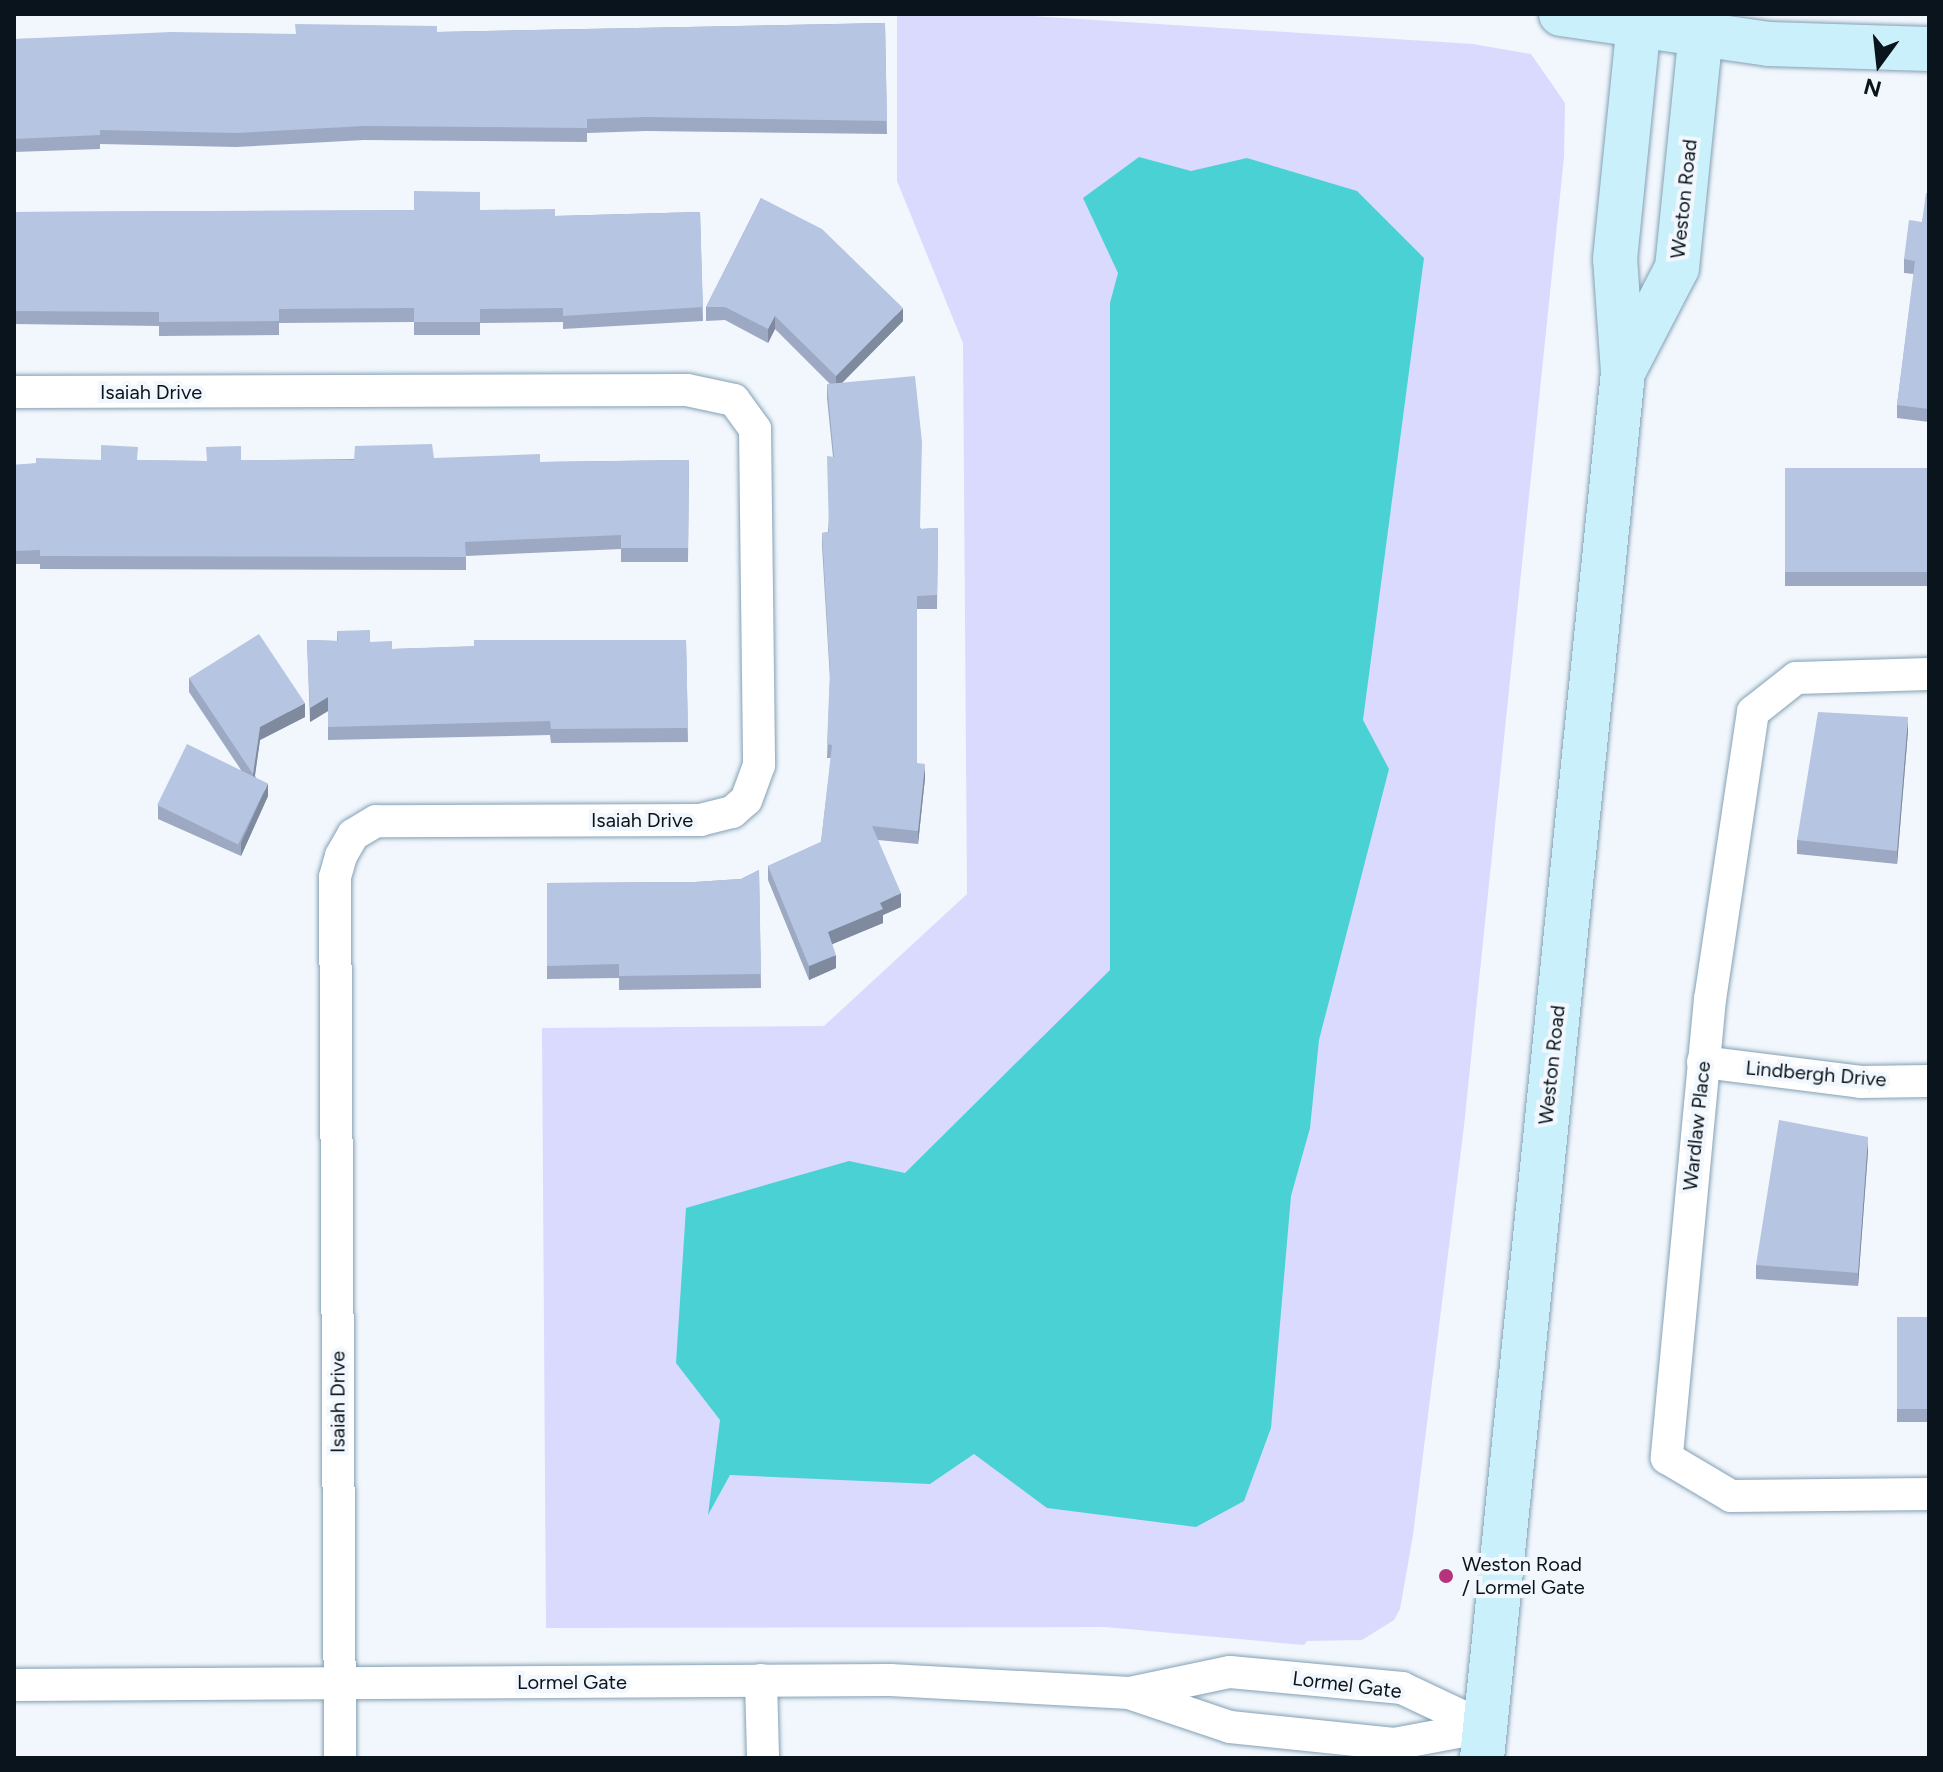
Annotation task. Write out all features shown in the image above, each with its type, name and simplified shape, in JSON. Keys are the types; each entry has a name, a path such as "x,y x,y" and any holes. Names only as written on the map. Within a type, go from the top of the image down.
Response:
{"main road":[{"path":"1561,14 1702,24 1769,44 1929,49"},
{"name":"Weston Road","path":"1483,1743 1623,372 1615,259 1639,19"},
{"name":"Weston Road","path":"1623,372 1677,268 1702,24"}],"street":[{"name":"Isaiah Drive","path":"14,392 687,390 734,400 755,429 759,765 746,800 732,812 701,820 376,821 353,835 341,856 335,877 340,1758"},
{"name":"Wardlaw Place","path":"1929,674 1796,678 1753,712 1703,1062 1667,1458 1731,1496 1929,1494"},
{"name":"Lindbergh Drive","path":"1703,1062 1861,1082 1929,1081"},
{"name":"Lormel Gate","path":"14,1685 890,1680 1130,1693 1230,1672 1402,1688 1483,1743"},
{"path":"761,1680 763,1758"},
{"name":"Lormel Gate","path":"1130,1693 1230,1727 1394,1744 1483,1743"}],"shaded area":[{"path":"897,14 1000,14 1473,44 1531,54 1565,103 1564,157 1464,1126 1413,1535 1400,1609 1394,1620 1362,1640 1307,1641 1304,1645 1105,1627 546,1628 542,1028 824,1026 967,894 963,343 897,181"}],"water":[{"path":"1139,157 1191,171 1247,158 1357,191 1424,258 1363,720 1389,769 1319,1040 1310,1128 1291,1196 1271,1428 1244,1501 1196,1527 1047,1508 974,1454 930,1484 730,1475 708,1515 720,1420 676,1363 686,1208 849,1161 905,1173 1110,970 1110,303 1118,273 1083,198"}],"building":[{"path":"885,23 887,121 646,117 587,119 587,128 364,126 236,133 100,130 100,135 14,139 14,39 171,32 296,34 295,24 437,26 437,32"},
{"path":"414,191 480,192 480,210 555,209 555,216 700,212 703,307 563,316 563,308 480,309 480,322 414,322 414,308 279,309 279,321 159,322 159,312 14,311 14,212 414,210"},
{"path":"1926,193 1929,193 1929,409 1897,405 1915,261 1904,259 1909,220 1922,222"},
{"path":"761,198 822,229 903,308 836,376 775,316 768,329 725,307 706,307"},
{"path":"915,376 922,442 920,529 938,528 937,595 917,596 917,763 925,764 918,831 872,826 901,893 880,903 883,909 828,932 836,955 809,966 768,866 821,842 832,745 827,744 830,671 822,533 829,532 827,456 834,457 827,384"},
{"path":"432,444 434,458 540,454 540,462 689,460 688,548 621,548 621,535 465,542 466,557 40,556 40,550 14,551 14,465 36,463 36,458 101,460 101,445 138,447 137,460 207,461 206,447 241,446 241,460 354,460 355,446"},
{"path":"1785,468 1929,468 1929,572 1785,572"},
{"path":"370,630 370,642 392,641 392,649 474,646 474,640 686,640 688,728 551,729 550,721 328,727 328,697 310,708 307,640 338,641 337,631"},
{"path":"259,634 305,703 260,727 253,774 189,678"},
{"path":"1818,712 1908,717 1897,851 1797,840"},
{"path":"187,744 268,783 238,845 157,805"},
{"path":"759,870 761,974 619,976 619,964 547,966 547,883 695,882 741,879"},
{"path":"1779,1120 1868,1137 1858,1273 1756,1265"},
{"path":"1897,1317 1929,1317 1929,1409 1897,1409"}],"place":[{"name":"Weston Road / Lormel Gate","path":"1446,1576"}]}
